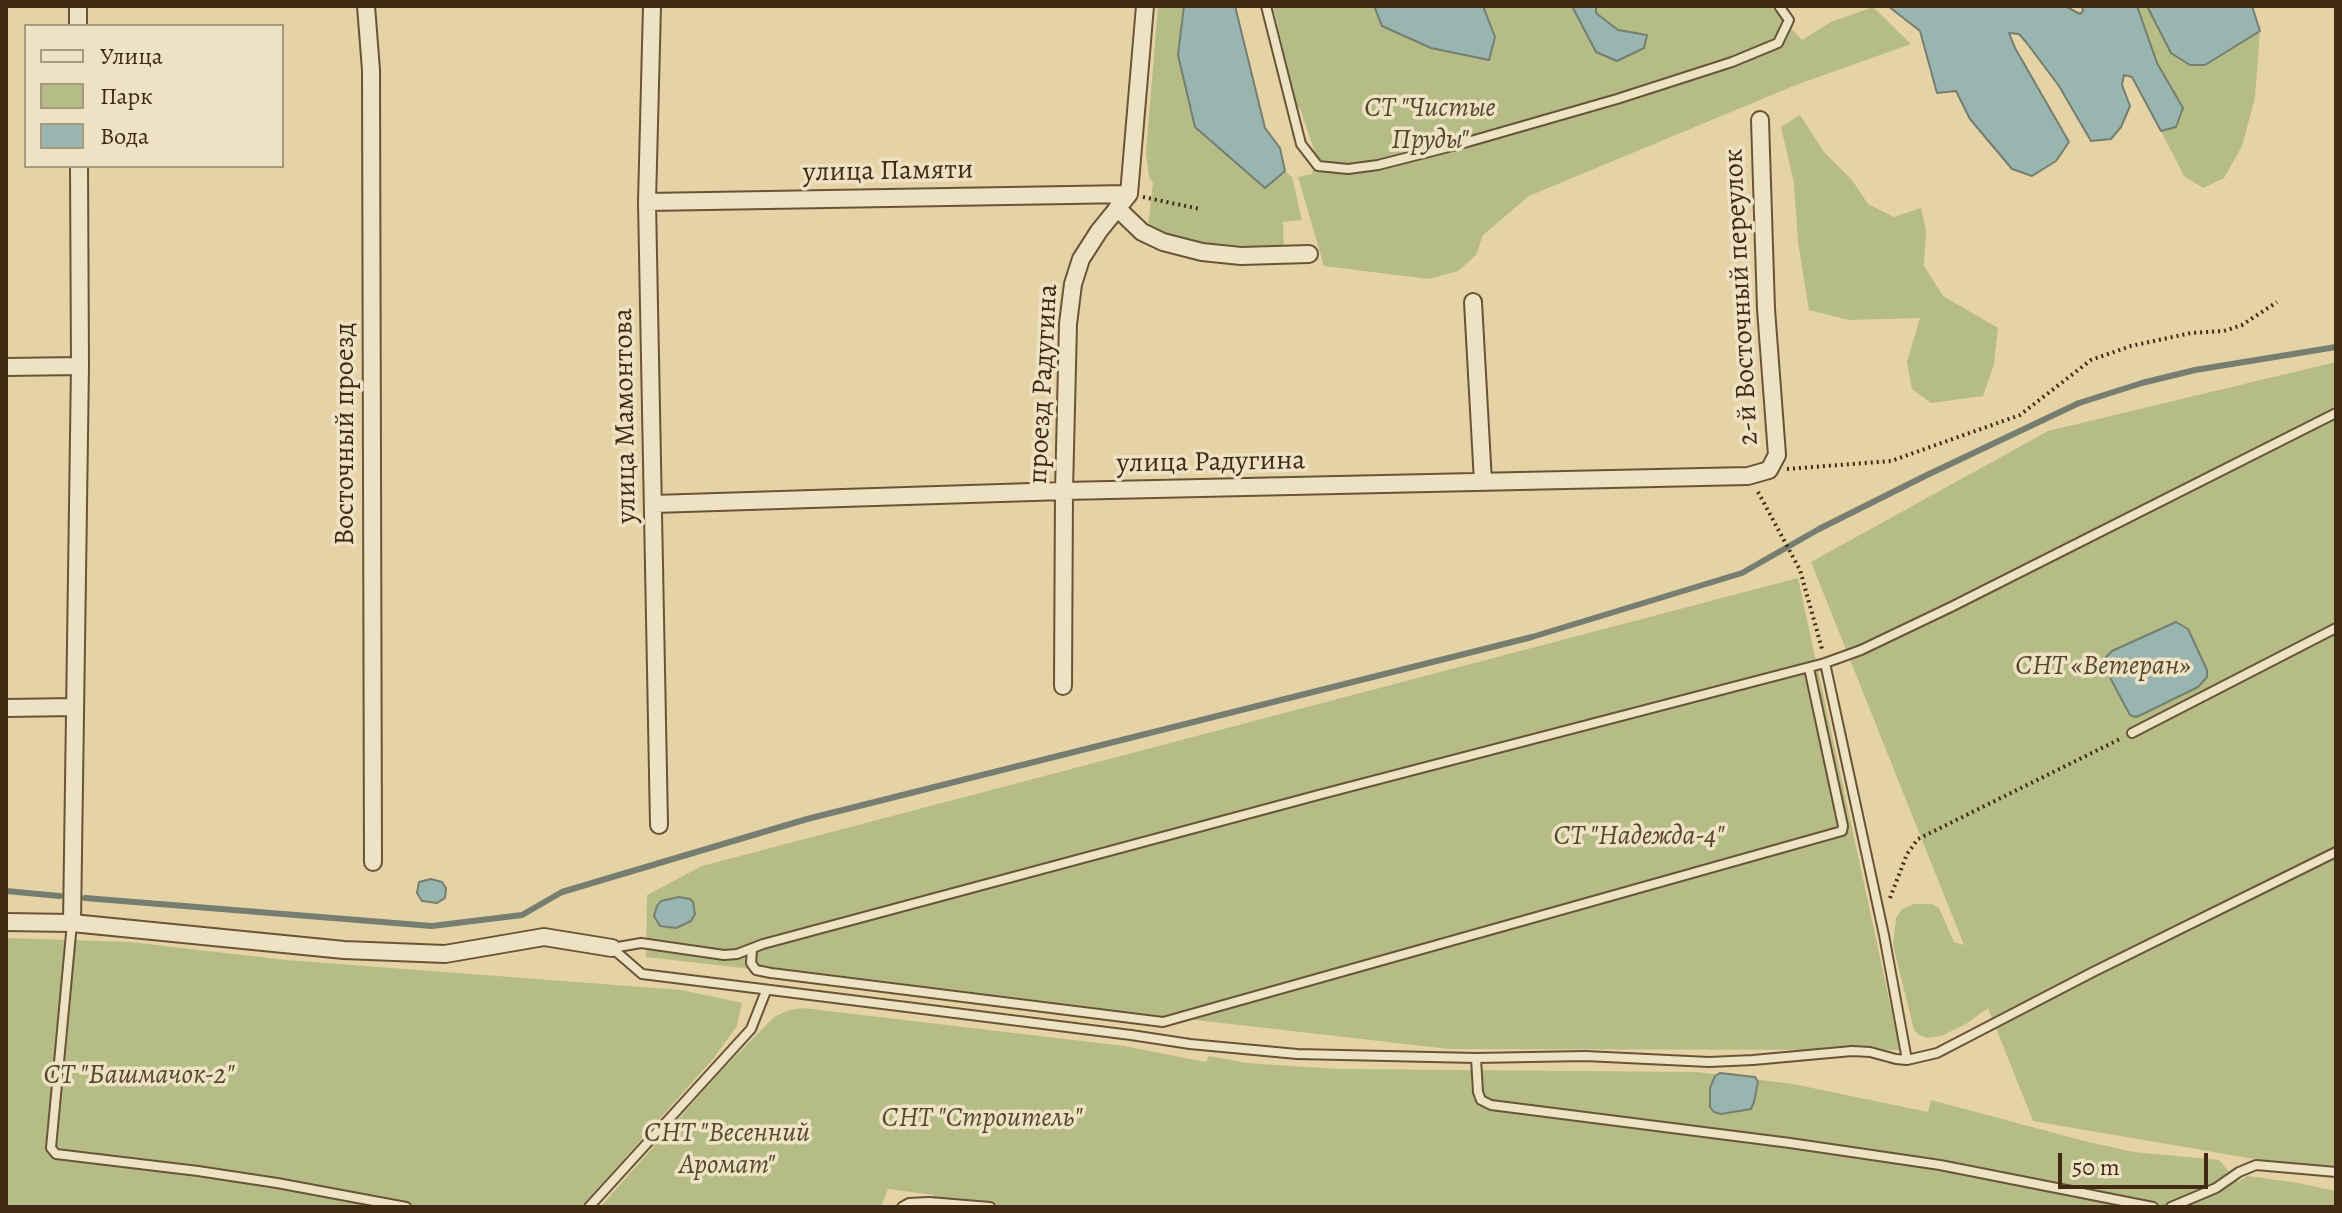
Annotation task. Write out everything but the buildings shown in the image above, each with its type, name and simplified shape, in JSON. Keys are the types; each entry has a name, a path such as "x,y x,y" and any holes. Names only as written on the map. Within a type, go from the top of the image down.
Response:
{"street":[{"name":"Восточный проезд","path":"366,6 371,70 373,862"},
{"name":"улица Мамонтова","path":"652,6 647,202 659,825"},
{"path":"1129,194 1145,6"},
{"name":"2-й Восточный переулок","path":"1760,120 1766,309 1777,455 1769,470"},
{"path":"72,923 80,366 79,168"},
{"name":"улица Памяти","path":"647,202 1129,194"},
{"name":"проезд Радугина","path":"1063,686 1068,324 1073,284 1081,259 1129,194"},
{"path":"1117,208 1142,232 1163,242 1202,252 1241,256 1309,254"},
{"path":"1473,302 1483,482"},
{"path":"6,367 80,366"},
{"name":"улица Радугина","path":"654,504 1064,491 1748,476 1769,470"},
{"path":"6,708 75,707"},
{"path":"6,922 72,923 344,950 445,954 544,937 612,948"}],"lane":[{"path":"1266,6 1301,144 1318,166 1348,169 1378,165 1464,143 1732,62 1778,43 1789,20 1779,6"},
{"path":"612,948 641,943 724,955 737,954 778,940 1277,806 1809,668 1861,650 1951,607 2336,413"},
{"path":"2132,733 2336,628"},
{"path":"1825,663 1884,935 1907,1060"},
{"path":"752,950 751,963 756,970 771,973 1163,1022 1842,831 1809,668"},
{"path":"612,948 642,974 1282,1053 1476,1058 1585,1056 1709,1062 1852,1051 1907,1060 1937,1053 2336,852"},
{"path":"72,923 51,1148 56,1154 198,1171 406,1207"},
{"path":"589,1207 751,1029 766,991"},
{"path":"1476,1058 1478,1092 1481,1100 1491,1105 1940,1165 2153,1207"},
{"path":"2171,1207 2216,1188 2239,1172 2256,1165 2336,1172"},
{"path":"902,1207 909,1203 929,1202 990,1207"}],"path":[{"path":"1129,194 1200,209"},
{"path":"1769,470 1891,461 2020,415 2091,360 2131,346 2191,333 2224,331 2242,325 2277,302"},
{"path":"1748,476 1800,570 1825,663"},
{"path":"1884,935 1891,892 1907,854 1918,839 2132,733"}],"green space":[{"path":"1158,6 1184,6 1178,56 1195,127 1265,187 1285,171 1292,177 1302,220 1283,222 1284,249 1185,241 1148,227 1153,183 1149,177 1146,153"},
{"name":"СТ \"Чистые Пруды\"","path":"1273,6 1770,6 1802,40 1831,22 1873,7 1911,44 1796,85 1529,196 1483,235 1476,255 1458,271 1429,279 1324,266 1298,177 1312,174 1316,156 1300,108 1297,109"},
{"path":"2137,6 2147,6 2171,53 2235,45 2260,31 2255,98 2242,146 2224,178 2203,188 2184,176 2161,131 2176,127 2183,108 2157,63"},
{"path":"1800,115 1824,152 1852,180 1868,204 1894,217 1921,208 1926,230 1924,266 1943,296 1998,328 1994,364 1983,396 1931,403 1912,389 1907,362 1920,318 1849,320 1809,310 1798,242 1794,183 1781,127"},
{"name":"СНТ «Ветеран»","path":"2336,362 2336,1173 2033,1121 1988,1008 1966,1024 1941,1036 1927,1038 1914,1030 1893,945 1896,918 1901,910 1914,904 1932,904 1939,908 1954,942 1964,945 1811,562 2048,431"},
{"name":"СТ \"Надежда-4\"","path":"1798,578 1900,1050 1449,1049 646,957 647,895 702,866"},
{"name":"СТ \"Башмачок-2\"","path":"6,938 130,942 286,960 682,990 742,1003 737,1026 713,1059 581,1207 6,1207"},
{"name":"СНТ \"Строитель\"","path":"803,1008 1124,1046 1206,1062 1209,1056 1247,1063 1338,1069 1697,1072 1793,1084 1928,1112 1931,1100 2134,1152 2219,1160 2238,1182 2247,1176 2336,1191 2336,1207 932,1207 934,1195 888,1189 881,1207 600,1207 722,1070 774,1017"}],"water":[{"path":"1184,6 1235,6 1265,128 1280,148 1285,171 1265,188 1195,127 1178,55"},
{"path":"1374,6 1483,6 1495,37 1489,60 1431,48 1382,26"},
{"path":"1572,6 1596,6 1596,13 1618,30 1647,35 1644,48 1617,61 1596,52"},
{"path":"1888,6 2065,6 2080,14 2082,6 2137,6 2157,63 2183,108 2176,127 2161,131 2132,77 2124,75 2122,85 2130,106 2121,127 2111,139 2091,141 2059,86 2026,42 2019,34 2009,33 2069,142 2056,161 2032,176 2012,169 1970,119 1956,91 1937,93 1920,31"},
{"path":"2147,6 2252,6 2260,31 2205,65 2190,65 2171,53"},
{"path":"2176,622 2188,629 2207,670 2207,677 2198,687 2136,717 2130,715 2106,670 2106,657 2112,651"},
{"path":"431,879 442,882 446,888 445,898 437,903 422,901 417,893 419,882"},
{"path":"679,897 693,902 695,914 691,921 676,928 660,926 654,916 657,906 661,901"},
{"path":"1720,1073 1755,1077 1758,1082 1751,1109 1721,1114 1714,1112 1710,1107 1710,1088 1715,1076"}],"waterway":[{"path":"85,898 432,926 522,915 562,892 807,819 1532,637 1742,573 1819,529 2079,403 2195,370 2336,347"},
{"path":"6,891 60,896"}],"park label":[{"name":"СНТ \"Весенний Аромат\"","path":"727,1150"}]}
